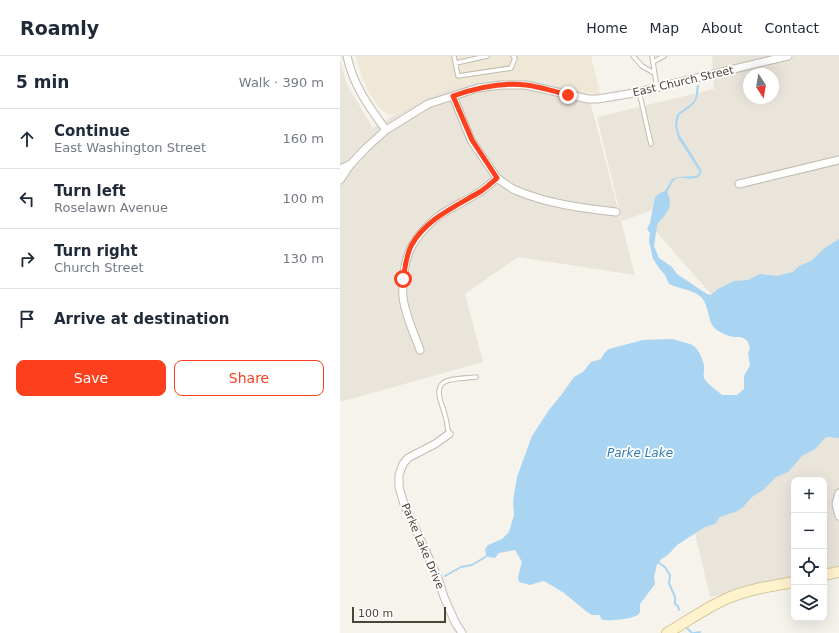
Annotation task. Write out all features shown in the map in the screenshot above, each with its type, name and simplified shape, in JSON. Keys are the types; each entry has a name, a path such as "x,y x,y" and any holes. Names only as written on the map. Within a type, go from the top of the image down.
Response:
{"street":[{"path":"347,56 353,79 362,96 386,130"},
{"name":"East Church Street","path":"350,164 386,130 428,104 478,88 500,85 526,85 588,99 601,99 657,88 788,56"},
{"path":"453,96 472,140 497,178 514,189 542,200 572,207 616,212"},
{"path":"739,184 839,160"},
{"path":"340,169 350,164"},
{"path":"340,180 350,164"},
{"path":"420,350 408,318 403,298 403,279 411,246 436,218 479,192 497,178"},
{"name":"Parke Lake Drive","path":"449,434 435,444 408,458 402,464 399,475 399,487 404,504 438,578 444,597 455,622 462,633"},
{"path":"839,493 836,504 839,516"},
{"path":"827,575 839,572"},
{"path":"667,633 704,610 731,597 791,583"}],"lane":[{"path":"454,56 458,76 511,68 515,58 513,56"},
{"path":"456,63 487,56"},
{"path":"633,56 642,66 654,73"},
{"path":"652,56 657,88"},
{"path":"653,62 664,56"},
{"path":"639,91 651,144"},
{"path":"449,434 446,417 440,400 440,389 443,383 448,380 476,377"}],"shaded area":[{"path":"356,56 591,56 600,94 588,93 566,86 542,81 492,80 447,89 391,115 379,107 368,91 361,75"},
{"path":"712,56 839,56 839,276 724,309 653,228 661,207 622,221 597,117 714,89"},
{"path":"340,58 346,83 373,128 431,95 457,86 477,82 507,79 532,80 556,84 588,93 635,275 518,257 465,294 483,362 340,402"},
{"path":"839,340 839,568 827,571 827,477 791,477 791,579 710,597 688,503"}],"water":[{"name":"Parke Lake","path":"697,85 699,85 696,101 692,106 679,115 677,125 679,134 702,171 697,178 677,178 673,181 667,192 670,205 667,212 658,223 654,246 659,258 672,267 677,274 707,294 711,295 718,289 734,281 748,280 760,274 777,276 793,272 799,266 811,261 826,247 839,239 839,438 825,438 815,449 802,456 788,472 776,477 763,490 752,497 742,508 720,517 715,524 705,527 677,545 657,564 654,577 655,584 640,604 640,612 638,615 620,620 605,620 601,619 600,615 592,615 587,612 564,593 546,582 543,581 530,585 519,582 518,577 522,562 515,550 499,553 495,558 486,555 485,549 488,545 502,539 509,532 514,515 513,501 517,477 532,436 549,410 574,377 583,372 591,362 601,359 605,352 609,349 643,340 672,339 690,344 697,349 701,355 704,365 704,378 711,386 722,395 737,395 744,389 744,376 750,365 748,353 750,349 748,342 745,339 723,334 717,330 712,324 706,305 701,297 694,292 669,284 665,275 653,259 649,241 650,233 647,229 650,223 655,197 665,191 672,179 678,177 696,176 700,172 678,138 675,126 677,114 695,100"}],"waterway":[{"path":"445,576 461,567 472,565 487,556"},
{"path":"659,563 665,567 670,575 669,583 675,597 675,604 678,606 679,610"},
{"path":"687,628 692,633"},
{"path":"694,633 700,632"}],"route":[{"path":"403,279 411,246 421,233 436,218 479,192 497,178 472,140 453,96 478,88 500,85 526,85 568,95"}]}
